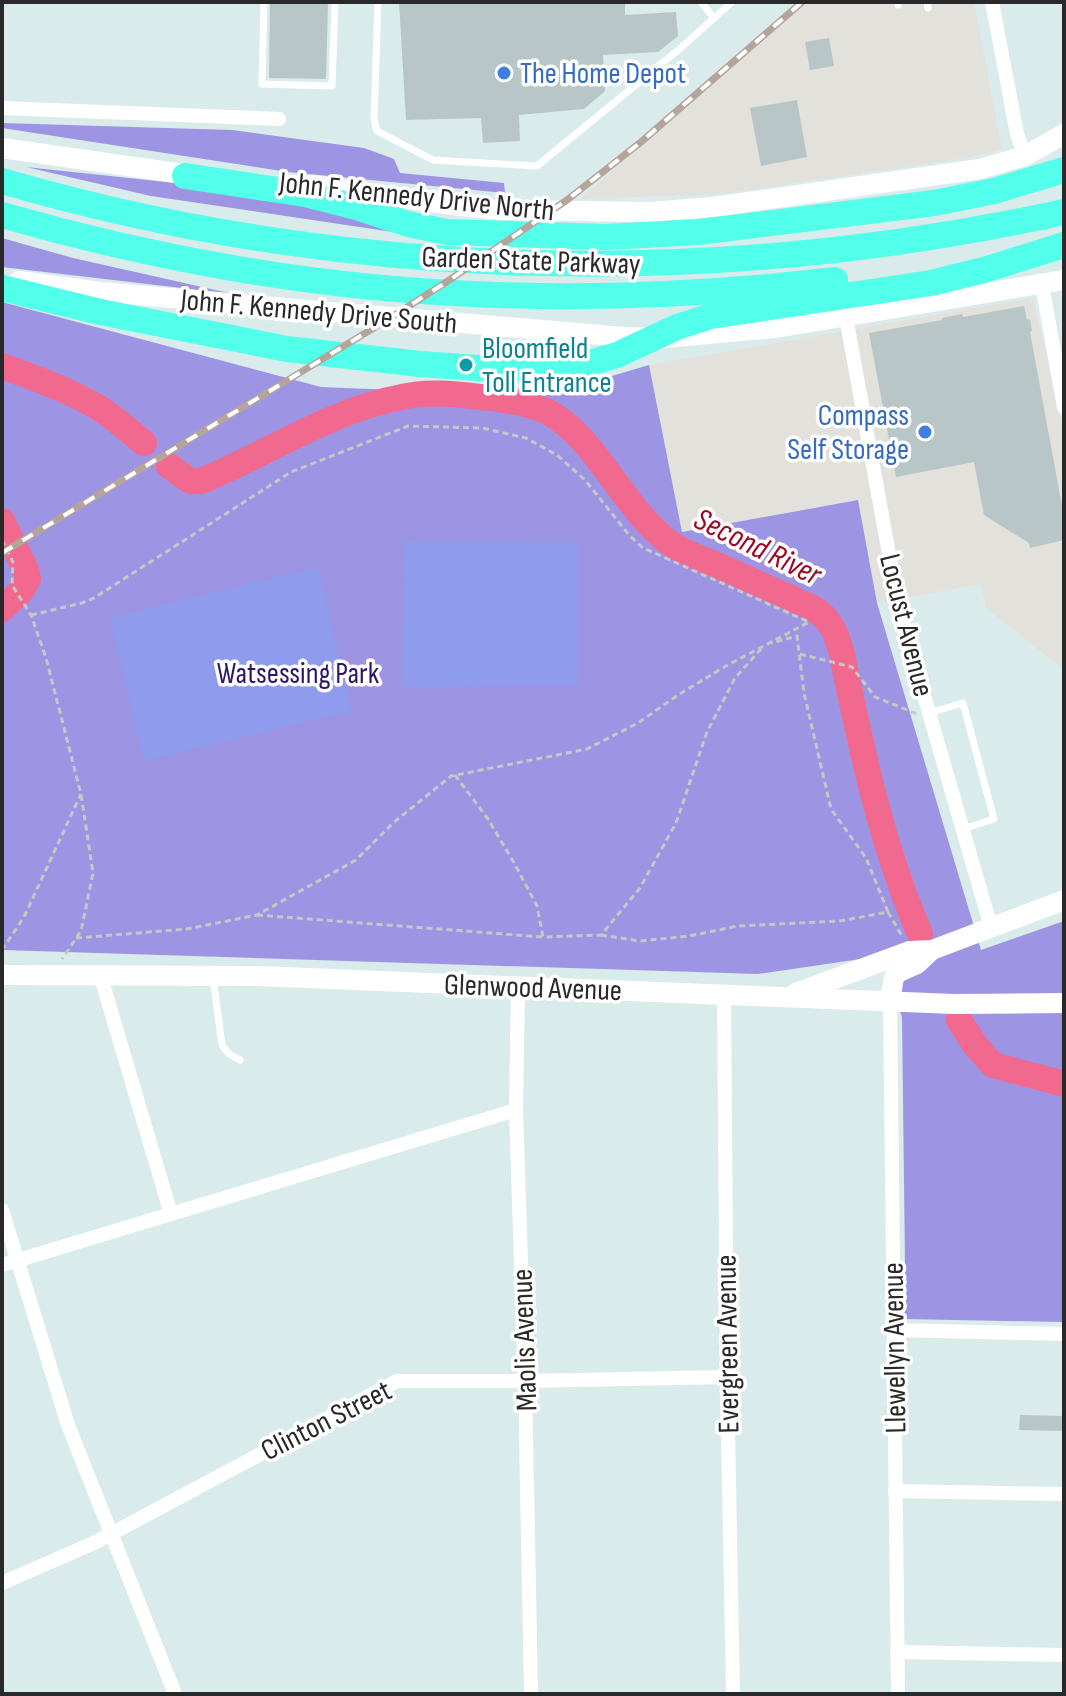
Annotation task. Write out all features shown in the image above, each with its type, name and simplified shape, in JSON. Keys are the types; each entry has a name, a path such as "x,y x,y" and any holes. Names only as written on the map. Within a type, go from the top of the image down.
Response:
{"highway":[{"path":"185,176 305,194 420,227 465,233 622,237 680,234 915,206 994,191 1064,170"},
{"name":"Garden State Parkway","path":"2,181 114,210 229,233 420,257 520,264 644,264 798,254 953,233 1064,212"},
{"name":"Garden State Parkway","path":"2,215 88,238 187,259 289,276 472,294 623,295 777,286 931,268 1064,244"},
{"path":"2,288 100,312 323,354 420,364 530,370 574,366 605,359 655,335 735,311 931,283 984,270 1064,244"}],"main road":[{"name":"John F. Kennedy Drive North","path":"2,148 185,176 307,184 451,205 502,210 650,212 729,205 962,173 1025,156 1064,134"},
{"name":"John F. Kennedy Drive South","path":"2,279 101,292 651,338 775,328 1064,280"},
{"path":"785,997 910,951 932,950 1064,900"},
{"path":"890,1001 894,977 917,964 932,950"},
{"name":"Glenwood Avenue","path":"2,975 213,975 954,1004 1064,1003"}],"street":[{"path":"992,2 1017,134 1025,156"},
{"path":"2,108 279,119"},
{"path":"1042,285 1064,407"},
{"name":"Locust Avenue","path":"846,317 899,609 991,927"},
{"path":"100,974 171,1214"},
{"name":"Maolis Avenue","path":"518,986 516,1110 531,1694"},
{"name":"Evergreen Avenue","path":"724,995 733,1694"},
{"name":"Llewellyn Avenue","path":"890,1001 898,1694"},
{"path":"9,1263 516,1110"},
{"path":"2,1210 9,1263 68,1425 175,1694"},
{"path":"894,1330 1064,1334"},
{"name":"Clinton Street","path":"2,1583 111,1534 397,1381 727,1377"},
{"path":"895,1491 1064,1494"},
{"path":"897,1652 1064,1655"}],"lane":[{"path":"264,2 262,84 332,86 335,2"},
{"path":"378,2 374,119 377,131 433,160 523,166 537,166 732,2"},
{"path":"701,2 714,18"},
{"path":"930,716 963,703 994,819 963,829"},
{"path":"213,975 222,1045 229,1054 240,1060"}],"path":[{"path":"31,615 94,598 291,472 408,426 482,428 526,438 557,455 585,480 643,548 809,622 678,695 638,723 587,749 451,776 393,823 356,860 257,915"},
{"path":"2,540 13,562 11,580 31,615 46,658 81,794 93,873 81,931 50,975"},
{"path":"76,938 187,929 257,915 543,937 601,935 640,941 689,936 738,926 840,921 888,912 866,858 831,809 804,693 797,636 764,645 735,678 707,732 676,823 640,888 601,935"},
{"path":"799,653 852,667 875,697 930,716"},
{"path":"455,775 488,819 513,861 537,906 543,937"},
{"path":"2,950 24,917 81,794"}],"shaded area":[{"path":"807,2 974,2 1002,149 966,158 722,194 580,199"},
{"path":"1033,298 1064,434 1064,670 986,608 981,584 877,603 857,500 682,532 649,365"}],"green space":[{"path":"2,123 232,130 364,148 394,159 400,173 504,183 505,193 288,172 2,128"},
{"path":"26,167 241,190 316,202 393,232 151,196"},
{"path":"2,238 73,258 233,294 2,267"},
{"name":"Watsessing Park","path":"2,302 321,387 544,396 649,365 682,532 858,500 877,603 981,950 1064,921 1064,1322 902,1319 905,1265 902,1017 881,956 758,974 2,950"},
{"path":"404,541 578,542 578,685 402,687"},
{"path":"318,567 352,711 144,761 110,618"}],"building":[{"path":"270,2 328,2 326,79 269,78"},
{"name":"The Home Depot","path":"399,2 625,2 625,15 676,12 678,36 658,52 603,55 605,91 584,109 519,115 520,141 483,143 481,118 406,120"},
{"path":"829,38 834,66 810,70 805,42"},
{"path":"797,100 807,157 761,166 750,108"},
{"path":"1024,306 1027,320 1030,319 1064,517 1064,540 1030,548 1029,543 984,515 974,462 896,477 869,333 962,314 963,317"},
{"path":"1020,1415 1063,1416 1063,1431 1019,1430"}],"waterway":[{"name":"Second River","path":"2,366 88,402 144,443"},
{"name":"Second River","path":"169,466 190,481 201,481 325,422 376,403 412,395 497,399 546,411 579,437 653,529 670,543 813,608 828,621 841,650 883,830 920,934"},
{"path":"2,521 28,579 21,591 2,609"},
{"name":"Second River","path":"959,1020 993,1065 1064,1084"}],"railway":[{"path":"2,553 382,323 567,200 641,142 802,2"}],"place":[{"name":"The Home Depot","path":"504,73"},
{"name":"Bloomfield Toll Entrance","path":"466,365"},
{"name":"Compass Self Storage","path":"925,432"}]}
